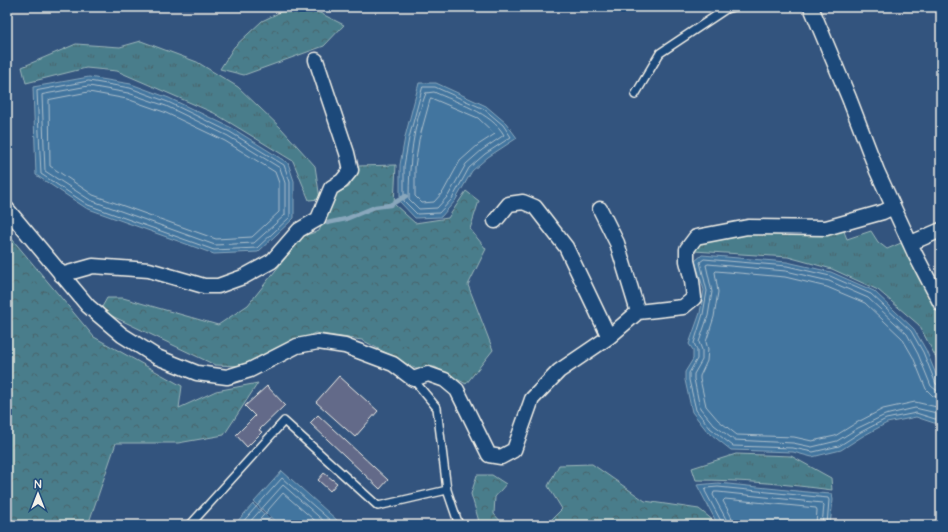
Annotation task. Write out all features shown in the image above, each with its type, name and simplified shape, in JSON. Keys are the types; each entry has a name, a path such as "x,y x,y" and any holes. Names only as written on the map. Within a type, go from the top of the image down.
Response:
{"street":[{"path":"811,7 849,98 877,171 915,254 941,304"},
{"path":"61,275 93,266 149,270 204,286 218,286 244,277 272,261 299,230 318,219 331,188 342,181 351,170 347,153 316,60"},
{"path":"495,221 509,204 523,202 535,207 566,247 609,337"},
{"path":"7,209 88,306 122,335 157,357 197,373 227,377 250,370 297,346 318,342 345,346 393,364 413,379 428,374 445,380 457,390 489,455 501,457 514,450 532,399 560,371 609,337 638,312 683,307 694,298 687,261 687,249 696,237 748,227 826,228 883,212 893,207"},
{"path":"600,209 617,243 638,312"},
{"path":"911,243 941,230"}],"lane":[{"path":"635,95 660,53 726,9 733,7"},
{"path":"413,379 437,408 447,490 460,525"},
{"path":"190,525 284,421 378,506 447,490"}],"green space":[{"path":"291,7 315,7 318,12 344,25 324,46 244,75 220,69 234,47 262,21"},
{"path":"141,41 197,62 238,87 281,128 315,166 320,199 309,200 293,161 214,113 117,71 86,68 26,83 22,67 76,44 120,47"},
{"path":"396,165 394,204 415,223 448,218 466,191 479,201 470,229 486,249 468,285 493,350 466,384 435,367 414,368 362,340 315,333 242,366 215,365 110,315 102,307 107,298 123,298 218,325 248,305 303,236 319,231 334,195 349,187 358,166"},
{"path":"843,229 847,239 871,231 878,242 887,249 901,243 941,317 941,376 940,365 919,325 878,290 832,269 788,257 694,251 699,244 751,234"},
{"path":"7,233 94,337 182,386 179,408 216,391 258,383 224,435 178,443 116,443 88,525 7,525"},
{"path":"736,454 791,456 831,478 832,490 764,483 696,480 692,468"},
{"path":"592,464 645,501 699,509 714,521 715,525 546,525 562,509 548,486 559,465"},
{"path":"477,475 492,475 506,484 495,497 494,514 503,524 522,522 530,525 480,525 471,494"}],"water":[{"path":"89,77 131,84 169,98 232,128 288,163 294,181 294,218 258,252 214,254 86,208 36,175 33,87"},
{"path":"419,83 436,83 486,106 506,123 517,138 488,157 472,171 455,201 441,217 415,218 400,202 400,165 405,137"},
{"path":"702,255 787,262 831,272 874,291 914,329 926,350 940,384 941,423 934,423 916,417 887,423 841,450 812,457 793,452 731,450 707,431 692,412 685,380 685,372 693,359 693,350 689,344 700,313 704,290 695,261"},
{"path":"282,471 338,521 334,525 279,525 254,502"},
{"path":"718,483 832,494 833,500 830,525 718,525 697,485"},
{"path":"253,504 277,525 234,525"}],"building":[{"path":"339,376 378,411 355,437 316,402"},
{"path":"267,386 285,405 259,430 262,432 247,447 236,435 255,416 245,406"},
{"path":"318,415 388,480 380,489 310,423"},
{"path":"324,473 337,483 330,491 318,480"}],"waterway":[{"path":"327,223 346,219 375,207 390,205 406,196"}]}
